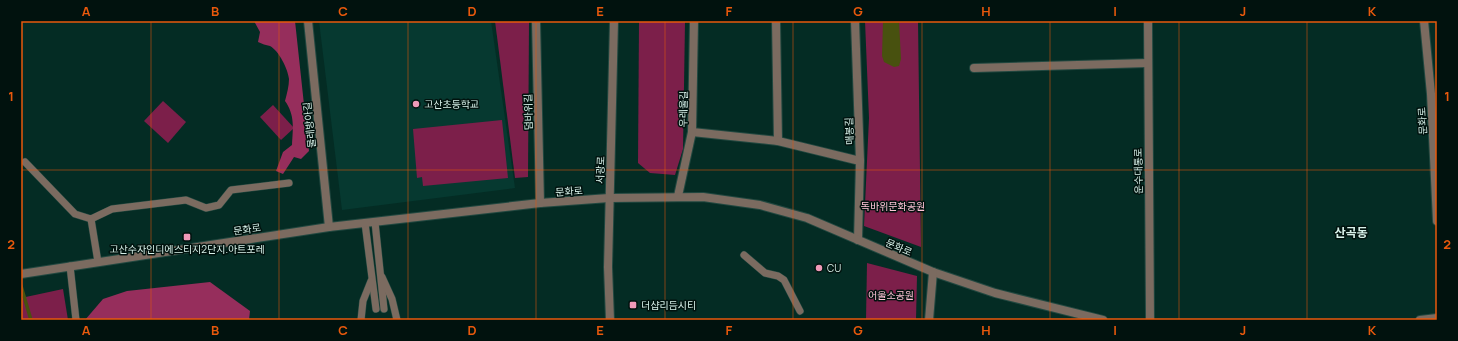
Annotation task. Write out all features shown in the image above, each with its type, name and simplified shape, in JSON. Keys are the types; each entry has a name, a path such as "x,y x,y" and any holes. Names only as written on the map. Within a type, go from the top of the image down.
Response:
{"street":[{"name":"물레방아길","path":"308,21 329,227"},
{"name":"덤바위길","path":"536,21 540,203"},
{"name":"서광로","path":"610,320 608,267 614,21"},
{"name":"우레울길","path":"678,196 692,132 694,21"},
{"path":"776,21 778,141"},
{"name":"매봉길","path":"855,21 860,161 858,240"},
{"name":"운수대통로","path":"1148,21 1150,320"},
{"name":"문화로","path":"1424,21 1431,94 1437,221"},
{"path":"974,68 1148,63"},
{"path":"692,132 778,141 860,161"},
{"name":"문화로","path":"21,274 329,227 540,203 609,198 678,196 703,197 760,205 807,218 933,272 995,293 1103,320"},
{"path":"929,320 933,272"},
{"path":"1420,320 1437,318"}],"lane":[{"path":"24,162 75,214 91,219 112,209 186,200 206,208 219,205 231,190 288,184"},
{"path":"91,219 98,262"},
{"path":"375,222 384,309"},
{"path":"365,223 376,309"},
{"path":"744,255 765,273 778,276 784,280 800,311"},
{"path":"70,266 76,320"},
{"path":"380,275 392,299 397,320"},
{"path":"361,320 363,301 372,278"}],"shaded area":[{"path":"254,21 295,21 309,151 301,159 294,157 283,174 276,171 283,152 292,145 293,133 292,117 285,101 289,79 285,65 277,52 270,46 258,42 260,32"},
{"name":"고산초등학교","path":"319,21 491,21 515,188 342,210"},
{"path":"883,21 899,21 901,59 899,66 894,67 884,62 882,56"},
{"path":"210,282 250,311 249,320 85,320 103,299 127,291"}],"green space":[{"path":"495,21 529,21 528,177 515,178"},
{"path":"639,21 685,21 683,149 675,175 650,173 638,163"},
{"name":"독바위문화공원","path":"865,21 918,21 921,247 864,226 869,118"},
{"path":"163,101 186,122 168,143 144,121"},
{"path":"273,105 294,128 281,140 260,117"},
{"path":"502,120 508,178 423,186 422,177 417,178 413,129"},
{"name":"어울소공원","path":"867,263 917,276 916,320 866,320"},
{"path":"63,289 68,320 21,320 21,298"}],"waterway":[{"path":"21,286 31,320"}],"place":[{"name":"고산초등학교","path":"416,104"},
{"name":"고산수자인디에스티지2단지.아트포레","path":"187,237"},
{"name":"CU","path":"819,268"},
{"name":"더샵리듬시티","path":"633,305"}],"district":[{"name":"산곡동","path":"1351,233"}]}
